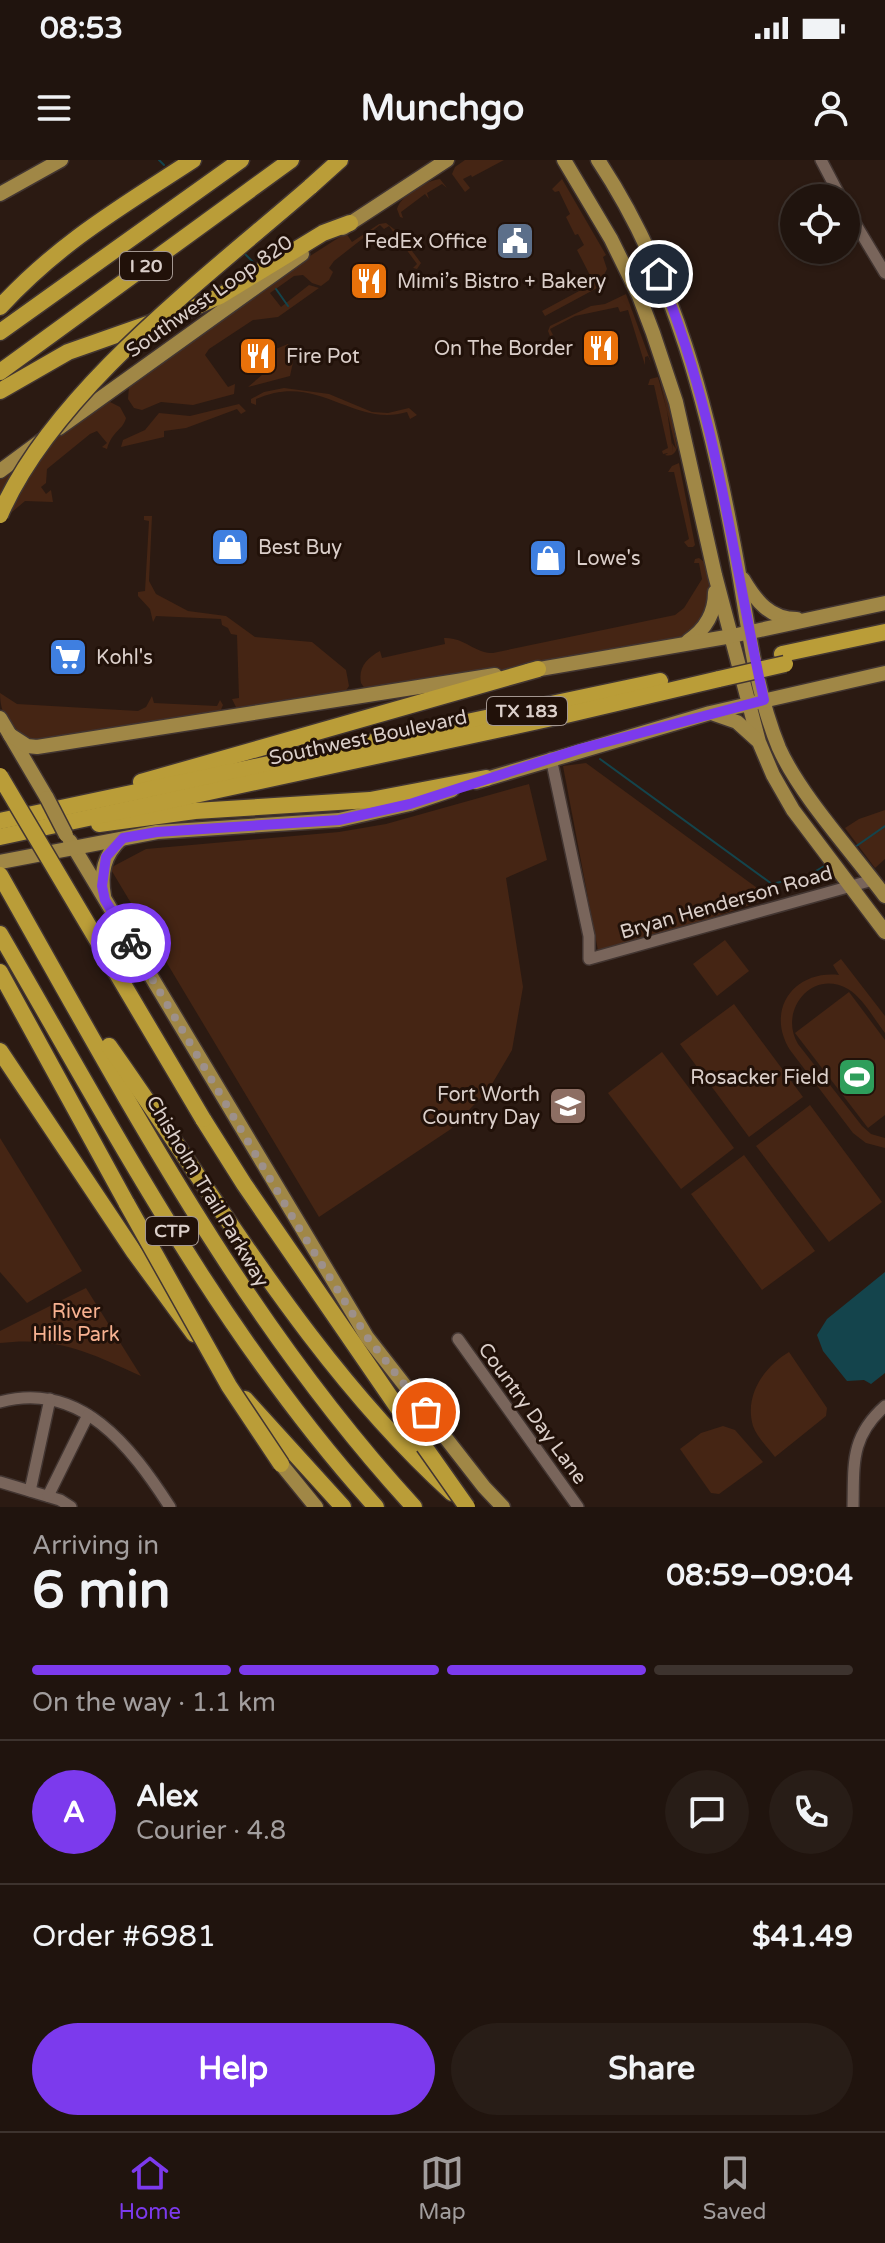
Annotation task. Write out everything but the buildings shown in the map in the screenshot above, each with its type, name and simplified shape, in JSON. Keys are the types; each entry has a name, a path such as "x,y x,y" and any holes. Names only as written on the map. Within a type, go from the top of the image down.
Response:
{"highway":[{"path":"0,307 45,262 89,227 193,160"},
{"name":"I 20","path":"0,332 241,160"},
{"name":"I 20","path":"0,372 291,160"},
{"path":"0,515 33,457 99,377 149,327 340,160"},
{"path":"0,391 68,352 220,296 323,233 350,223"},
{"name":"Southwest Boulevard","path":"0,821 558,704 718,674 885,632"},
{"name":"Southwest Boulevard","path":"784,659 885,643"},
{"path":"67,807 142,782 538,669"},
{"name":"Southwest Boulevard","path":"5,836 566,715 718,674"},
{"path":"0,776 244,1184 467,1507"},
{"path":"5,836 195,811 370,800 486,778"},
{"name":"Chisholm Trail Parkway","path":"0,875 190,1207 235,1278 308,1381 414,1507"},
{"name":"CTP","path":"0,934 193,1264 286,1398 376,1507"},
{"path":"53,968 325,1356 418,1461 467,1507"},
{"path":"0,972 229,1386 281,1464"},
{"path":"0,1051 171,1304 241,1395 343,1507"}],"main road":[{"path":"0,194 61,160"},
{"name":"Southwest Loop 820","path":"0,471 263,281 447,160"},
{"path":"564,160 600,218 646,314 676,402 715,575 759,742 785,796 885,932"},
{"path":"598,160 645,244 693,363 712,437 749,632 774,734 792,772 885,896"},
{"path":"739,572 758,602 772,613 790,619 814,619"},
{"path":"680,645 697,635 709,620 715,604 715,575"},
{"name":"Southwest Boulevard","path":"10,735 27,746 37,747 680,645 885,603"},
{"path":"8,861 70,841 339,820 410,804 551,758 710,713 885,673"},
{"path":"774,734 781,711 788,702 808,690"},
{"path":"710,713 737,722 759,742"},
{"path":"0,718 70,841 367,1337 503,1507"},
{"path":"105,900 102,876 106,857 123,838"},
{"path":"281,1464 316,1507"}],"street":[{"path":"821,160 834,184"},
{"path":"860,231 885,273"},
{"name":"Bryan Henderson Road","path":"551,758 589,936 589,959 873,880"},
{"name":"Country Day Lane","path":"458,1339 578,1507"},
{"path":"30,1491 50,1399"},
{"path":"0,1402 61,1400 88,1415 121,1440 170,1507"},
{"path":"853,1507 856,1450 862,1431 885,1406"},
{"path":"48,1496 88,1415"},
{"path":"0,1482 48,1496 71,1507"}],"green space":[{"path":"465,160 504,160 463,179 470,188 465,192 452,174 455,167"},
{"path":"440,179 447,188 442,184 427,193 429,199 425,194 401,212 403,218 400,217 397,209 403,199 421,186"},
{"path":"562,179 606,255 603,257 607,269 597,288 545,316 542,311 594,283 577,250 584,245 566,217 570,214 559,191 552,189"},
{"path":"386,223 398,232 421,263 417,269 413,268 417,264 389,226 384,229 380,225 334,261 329,268 333,272 329,280 321,286 303,275 294,276 270,293 281,307 309,285 319,288 278,317 253,320 209,349 205,355 228,387 235,384 234,394 193,405 161,402 142,410 134,408 128,399 129,386 274,279 346,233 352,242 379,224"},
{"path":"626,294 652,365 648,356 645,357 645,365 628,310 620,312 618,307 575,316 550,329 553,335 550,336 548,331 550,326 591,306 605,304"},
{"path":"288,344 293,362 290,376 248,387 276,363 272,358 276,355 273,350"},
{"path":"658,377 673,452 672,443 676,449 659,377 665,382 677,447 675,453 670,455 662,451 668,448 654,385 648,385 650,379"},
{"path":"284,388 329,394 372,412 388,413 409,408 417,415 410,419 407,412 388,415 369,413 298,391 278,392 256,399 256,405 251,403 251,399 264,392"},
{"path":"110,402 120,407 126,418 107,449 102,447 107,443 97,431 90,434 47,469 46,483 41,487 46,494 51,490 53,502 25,501 0,522 0,477 100,405"},
{"path":"239,404 246,411 241,414 237,409 186,428 164,431 164,437 121,447 123,440 145,430 159,413 190,416"},
{"path":"679,463 693,547 688,547 684,542 689,539 674,472 668,472"},
{"path":"144,516 152,516 149,581 156,594 188,611 226,616 255,637 312,642 346,670 349,686 345,692 237,709 232,699 239,698 237,635 231,634 222,625 221,619 156,616 153,622 150,609 138,596 138,592 145,591 149,521 144,520"},
{"path":"699,558 707,564 712,594 705,619 680,640 374,691 365,689 361,683 364,664 380,651 382,658 445,644 444,638 451,638 480,651 493,653 675,615 684,608 702,579 699,563 694,563"},
{"path":"0,693 17,704 138,711 146,707 152,696 154,703 217,706 220,700 223,705 220,712 38,744 23,736 6,719"},
{"path":"586,763 771,898 599,956 563,766"},
{"path":"529,784 547,860 506,878 523,987 512,1050 489,1089 451,1129 319,1217 110,868 146,849 339,832 386,824"},
{"path":"885,810 885,859 875,868 845,828 859,819"},
{"path":"725,940 749,971 717,996 693,964"},
{"path":"841,959 885,1016 885,1033 859,998 835,984 811,988 802,996 792,1019 793,1031 798,1044 862,1126 871,1134 885,1138 885,1148 866,1143 853,1133 790,1050 783,1035 781,1021 788,996 809,979 839,975 833,965"},
{"name":"Rosacker Field","path":"849,992 885,1040 885,1115 868,1128 795,1033"},
{"path":"734,1004 803,1097 749,1137 680,1044"},
{"path":"662,1052 734,1148 681,1189 608,1093"},
{"path":"810,1105 882,1202 829,1242 756,1146"},
{"path":"0,1138 82,1271 27,1303 0,1272"},
{"path":"744,1155 815,1251 762,1290 691,1194"},
{"name":"River Hills Park","path":"86,1288 141,1376 56,1344 0,1343 0,1331"},
{"path":"789,1352 827,1408 826,1416 775,1457 753,1426 751,1403 764,1374"},
{"path":"723,1426 735,1430 763,1462 719,1494 711,1493 680,1449 701,1433"}],"water":[{"path":"885,1272 885,1373 871,1384 864,1380 847,1381 823,1351 817,1335 827,1319"}],"waterway":[{"path":"159,160 164,165"},
{"path":"244,253 255,264"},
{"path":"276,289 288,306"},
{"path":"600,759 772,884 809,875 826,865"},
{"path":"855,847 885,826"}],"way so far":[{"path":"131,943 367,1337 426,1412"}],"place":[{"name":"FedEx Office","path":"515,241"},
{"name":"Mimi’s Bistro + Bakery","path":"369,281"},
{"name":"On The Border","path":"601,348"},
{"name":"Fire Pot","path":"258,356"},
{"name":"Best Buy","path":"230,547"},
{"name":"Lowe's","path":"548,558"},
{"name":"Kohl's","path":"68,657"},
{"name":"Rosacker Field","path":"857,1077"},
{"name":"Fort Worth Country Day","path":"568,1106"}],"route":[{"path":"131,943 105,900 102,886 106,857 123,838 157,832 339,820 410,804 580,749 764,700 712,437 693,363 659,274"}]}
